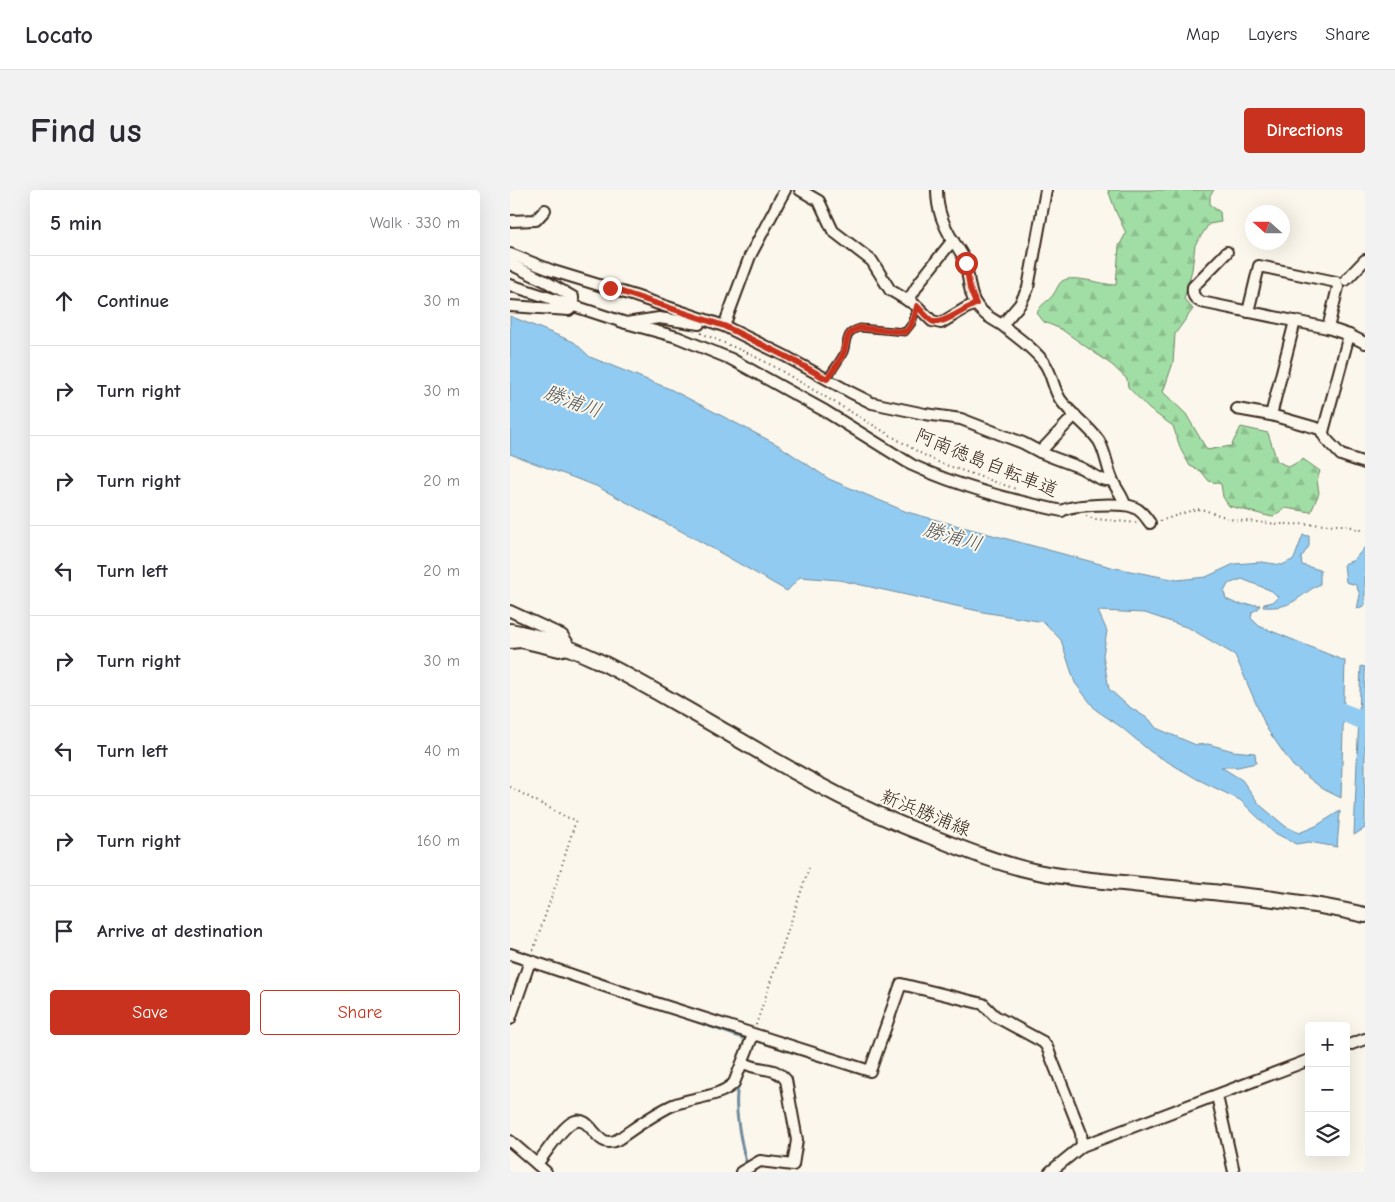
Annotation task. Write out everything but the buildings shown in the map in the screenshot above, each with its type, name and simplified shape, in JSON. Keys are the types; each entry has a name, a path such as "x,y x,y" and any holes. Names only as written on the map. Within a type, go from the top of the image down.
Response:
{"main road":[{"name":"新浜勝浦線","path":"510,631 566,646 635,679 816,782 880,815 922,834 980,854 1033,871 1091,880 1332,907 1365,915"}],"street":[{"path":"721,325 750,256 785,190"},
{"path":"800,190 819,201 833,231 872,261 890,290 913,304 932,322 941,323 976,304"},
{"path":"937,190 938,210 964,258 970,289 976,304 985,315 1002,325 1044,363 1050,372 1059,397 1099,441 1112,480 1124,499 1125,505"},
{"path":"1002,325 1020,304 1028,288 1046,190"},
{"path":"510,221 536,220 545,210"},
{"path":"913,304 921,280 953,240"},
{"path":"1227,252 1193,287 1192,294 1196,299 1201,302 1328,328 1365,343"},
{"path":"510,254 552,271 721,325 785,356 872,403 961,419 1086,470 1105,481 1112,480"},
{"path":"1346,280 1365,260"},
{"path":"510,264 573,297 573,306 569,310 510,306"},
{"path":"1248,312 1259,266 1336,282 1338,287 1328,328"},
{"path":"510,286 626,323 677,337 731,359 825,411 912,465 927,472 998,496 1062,511 1065,508 1109,504 1134,507 1142,512 1150,523"},
{"path":"626,323 659,318 721,325"},
{"path":"1271,415 1295,321"},
{"path":"1323,432 1349,335"},
{"path":"1237,410 1271,415 1315,426 1323,432 1326,439 1341,455 1365,463"},
{"path":"1040,452 1075,415"},
{"path":"510,611 562,635 567,642 560,652 521,642 510,643"},
{"path":"510,954 753,1035 870,1071 901,984 982,1004 995,1016 1043,1042 1047,1047 1081,1133 1082,1146"},
{"path":"510,1019 530,961"},
{"path":"537,1164 566,1127 574,1122 580,1120 586,1123 603,1140 610,1142 617,1140 672,1105 729,1088 734,1083 753,1035"},
{"path":"1350,1045 1365,1039"},
{"path":"741,1172 760,1161 794,1165 797,1140 786,1080 780,1073 774,1070 756,1069 743,1062"},
{"path":"1050,1172 1082,1146 1305,1062"},
{"path":"1217,1096 1234,1172"},
{"path":"510,1141 546,1172"}],"lane":[{"path":"827,379 843,354 846,338 855,329 905,332 912,323 913,304"}],"path":[{"name":"阿南徳島自転車道","path":"700,333 773,366 940,463 1017,489"},
{"name":"阿南徳島自転車道","path":"1065,508 1095,519 1131,523 1150,523 1166,520 1193,510 1201,510 1234,520 1279,524 1345,525 1365,532"},
{"path":"510,787 566,817 576,820 530,961"},
{"path":"753,1035 809,868"}],"green space":[{"path":"1108,190 1214,190 1210,195 1210,205 1220,212 1221,222 1209,224 1195,245 1192,270 1184,299 1193,309 1175,334 1173,363 1163,392 1186,414 1207,450 1231,446 1241,427 1268,433 1277,461 1289,467 1303,459 1320,471 1317,480 1319,493 1311,512 1285,508 1272,517 1229,506 1223,497 1221,484 1209,481 1201,471 1190,466 1181,450 1173,426 1149,409 1128,387 1127,379 1112,365 1061,329 1044,322 1037,313 1053,295 1060,283 1065,280 1079,279 1116,285 1119,246 1126,233"}],"water":[{"path":"510,316 574,342 590,357 670,389 778,445 829,479 907,512 1115,568 1177,580 1206,577 1234,564 1262,562 1282,565 1294,559 1303,535 1309,536 1309,546 1301,558 1302,565 1320,570 1320,584 1288,604 1273,607 1263,607 1264,604 1273,602 1278,597 1272,591 1242,579 1228,584 1224,592 1226,599 1237,604 1260,605 1258,609 1252,612 1251,618 1259,626 1345,661 1341,798 1323,789 1293,766 1267,729 1235,655 1189,628 1145,613 1098,611 1107,631 1103,655 1109,689 1128,706 1150,720 1156,728 1196,745 1208,744 1233,751 1255,753 1256,763 1238,767 1221,767 1242,780 1260,805 1285,826 1299,833 1316,826 1340,811 1337,847 1309,842 1296,844 1273,832 1240,800 1197,779 1151,752 1121,727 1096,710 1075,683 1061,640 1044,622 983,612 839,580 800,577 787,591 696,539 596,486 510,454"},
{"path":"1365,547 1365,605 1357,609 1360,595 1356,585 1346,582 1344,564 1354,560"},
{"path":"1361,666 1365,667 1365,828 1354,835"}],"waterway":[{"name":"勝浦川","path":"1321,704 1365,721"},
{"path":"510,960 554,974"},
{"path":"660,1009 749,1040"},
{"path":"739,1084 737,1113 740,1137 747,1166"}],"route":[{"path":"610,288 724,326 827,379 845,350 846,338 855,329 905,332 912,323 917,306 932,322 941,323 976,304 970,289 966,263"}]}
